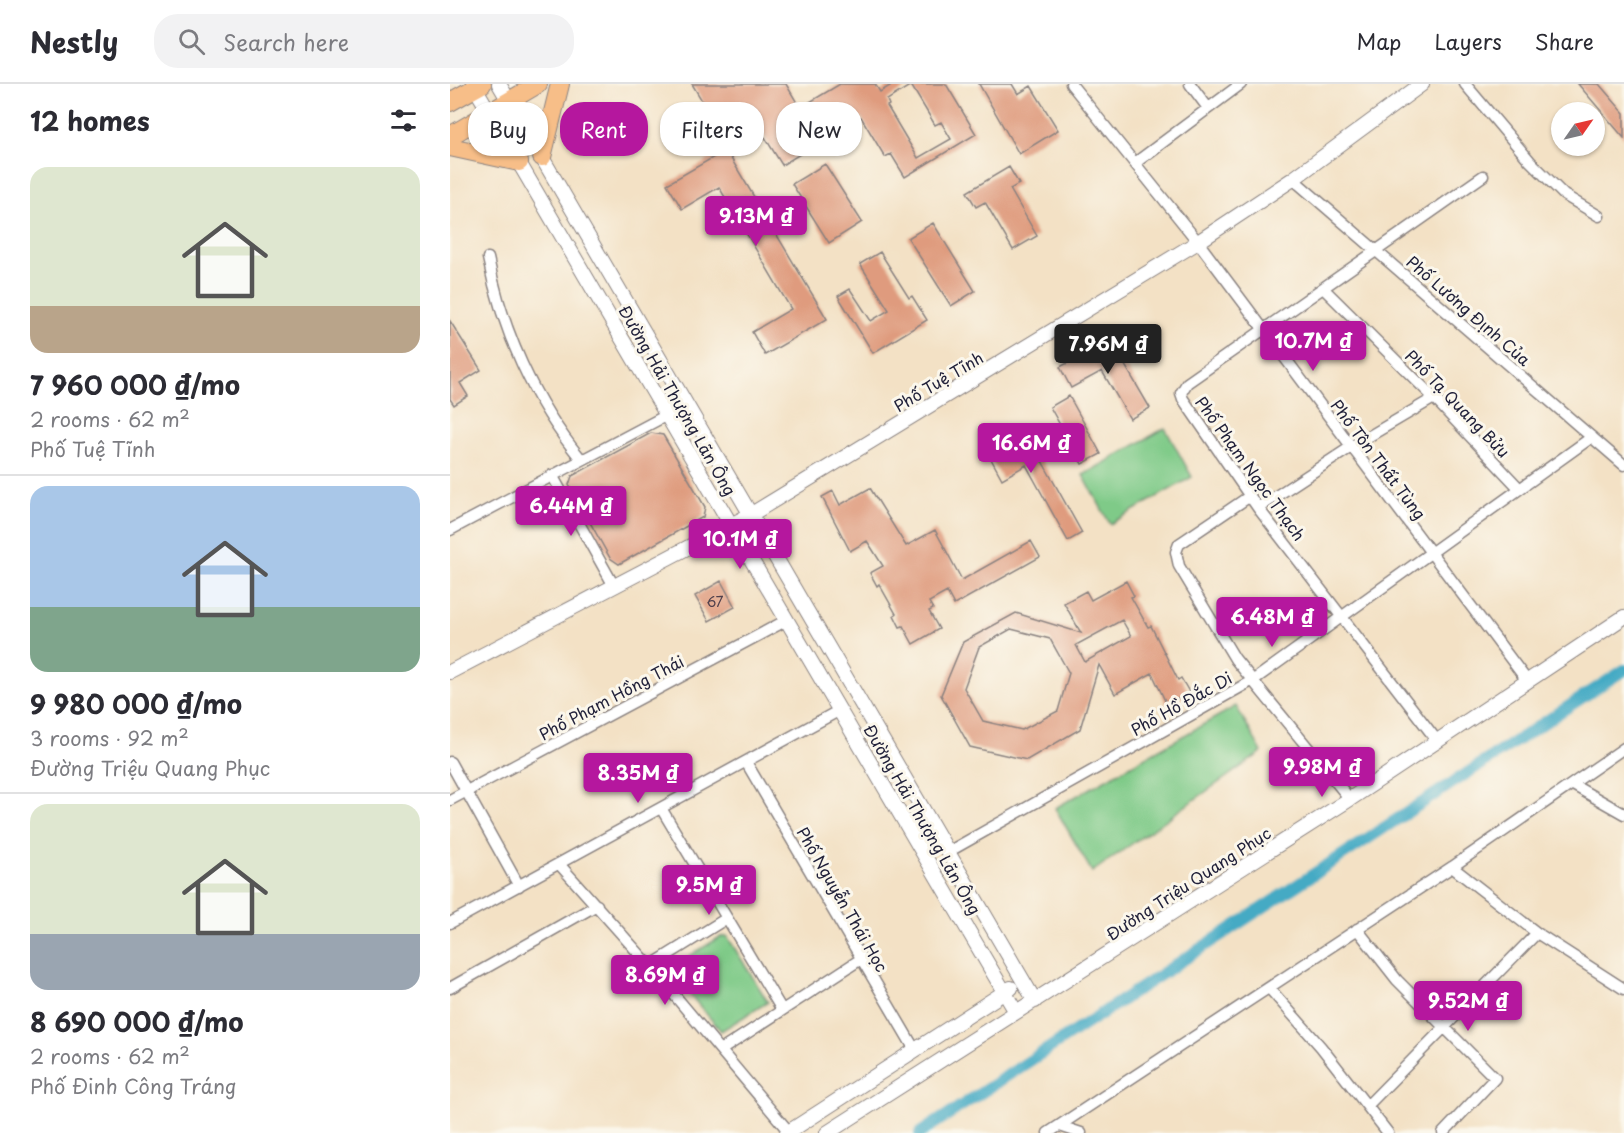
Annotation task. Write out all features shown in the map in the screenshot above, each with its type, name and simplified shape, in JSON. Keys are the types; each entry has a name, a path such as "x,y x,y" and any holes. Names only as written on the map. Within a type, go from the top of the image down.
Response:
{"highway":[{"path":"509,101 538,84"},
{"path":"542,157 560,84"},
{"path":"450,102 477,85"},
{"path":"450,136 468,125"},
{"path":"450,147 519,162"}],"street":[{"name":"Đường Hải Thượng Lãn Ông","path":"499,84 1035,1001"},
{"name":"Phố Tôn Thất Tùng","path":"1071,84 1198,242 1528,682"},
{"path":"1190,84 1208,108"},
{"path":"1135,163 1241,84"},
{"path":"1465,84 1530,161 1564,195 1599,216"},
{"name":"Đường Hải Thượng Lãn Ông","path":"477,85 485,102"},
{"name":"Phố Tuệ Tĩnh","path":"450,672 750,515 1198,242 1293,179 1420,85"},
{"name":"Đường Hải Thượng Lãn Ông","path":"516,156 1016,1012"},
{"name":"Phố Phạm Ngọc Thạch","path":"1438,742 1258,508 1181,393 1187,383 1483,176"},
{"name":"Phố Lương Định Của","path":"1293,179 1378,250 1624,465"},
{"path":"488,258 493,286 525,372 556,429 581,459"},
{"name":"Phố Tạ Quang Bửu","path":"1323,288 1434,398 1519,488"},
{"path":"605,310 624,298"},
{"path":"1258,508 1351,447 1434,398"},
{"path":"450,530 667,415"},
{"name":"Phố Hồ Đắc Di","path":"948,852 1252,680 1592,437"},
{"path":"552,475 614,586"},
{"path":"1250,496 1179,544 1176,552 1179,566 1235,659 1350,799"},
{"name":"Đường Triệu Quang Phục","path":"827,1133 1350,799 1624,617"},
{"name":"Phố Phạm Hồng Thái","path":"450,801 787,620"},
{"path":"450,923 840,710"},
{"path":"1048,1133 1452,867 1624,748"},
{"path":"450,762 519,886"},
{"name":"Phố Nguyễn Thái Học","path":"746,762 915,1050"},
{"path":"882,782 900,771"},
{"path":"1573,785 1624,814"},
{"path":"661,808 782,1010"},
{"path":"559,864 650,966 788,1133 1023,981"},
{"path":"1452,867 1537,933 1624,988"},
{"path":"450,988 597,905"},
{"path":"650,966 727,918"},
{"path":"1357,929 1397,980 1495,1078 1443,1133"},
{"path":"1366,1106 1537,933"},
{"path":"721,1050 861,959"},
{"path":"1269,988 1321,1047 1388,1133"},
{"path":"1060,1126 1081,1133"}],"green space":[{"path":"1165,428 1192,477 1110,524 1083,475"},
{"path":"1236,706 1262,752 1092,872 1055,808"},
{"path":"727,936 768,1002 721,1031 674,976 674,969 678,963 720,937"}],"building":[{"path":"692,84 786,84 796,102 776,102 776,155 764,136 764,102 703,102"},
{"path":"840,84 875,84 880,92 893,84 946,84 976,134 905,177 891,154 885,157 862,119 862,102 810,102","holes":["911,85 935,125 941,122 951,139 918,158 887,106 889,105 887,100"]},
{"path":"979,84 1012,84 1018,94 1031,86 1058,130 1019,154"},
{"path":"1578,84 1599,84 1624,113 1624,138 1605,116 1605,102 1593,102"},
{"path":"716,156 730,156 827,319 765,355 752,332 791,309 719,187 682,209 667,184"},
{"path":"776,156 797,156 782,165"},
{"path":"825,164 862,222 829,243 792,184"},
{"path":"1009,167 1019,184 1010,189 1037,236 1013,250 985,202 976,207 967,192"},
{"path":"933,223 975,291 951,306 908,238"},
{"path":"880,252 909,298 912,296 927,320 873,353 838,296 850,289 871,321 889,310 860,264"},
{"path":"450,321 481,370 460,383 468,396 454,405 450,399"},
{"path":"1115,337 1126,357 1122,360 1150,408 1130,419 1102,371 1071,388 1060,367"},
{"path":"1069,396 1101,454 1082,464 1050,407"},
{"path":"1022,425 1082,533 1068,541 1026,465 1002,479 984,446"},
{"path":"651,433 663,435 705,507 703,517 619,564 610,558 569,485 572,476"},
{"path":"870,488 906,546 935,530 962,580 1031,541 1040,557 954,605 947,592 929,602 933,609 929,611 939,629 913,644 903,626 900,627 894,615 896,614 870,573 883,566 867,541 850,551 822,497 833,491 840,505"},
{"path":"721,581 735,607 709,621 695,596"},
{"path":"1126,581 1134,596 1131,597 1148,627 1151,626 1178,680 1181,678 1189,692 1167,705 1152,673 1115,694 1099,665 1080,729 1027,760 970,747 941,695 963,642 1016,613 1081,633 1064,603 1086,591 1091,600","holes":["1122,620 1131,636 1085,662 1076,645","1011,629 1050,639 1069,673 1058,711 1022,730 983,721 964,688 979,647"]}],"waterway":[{"path":"920,1133 1624,670"}]}
